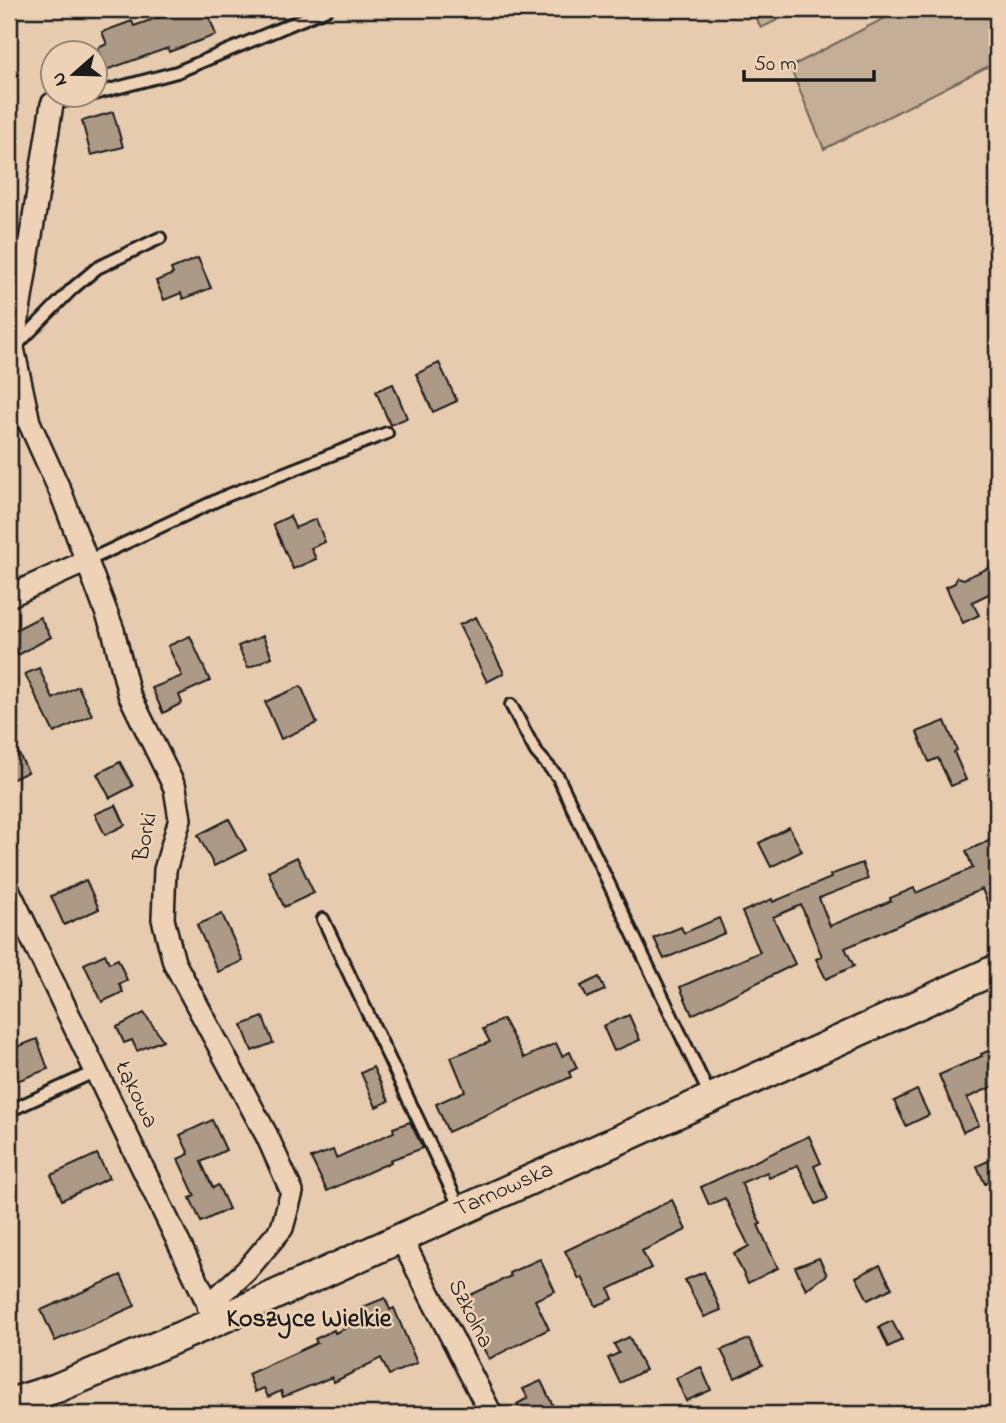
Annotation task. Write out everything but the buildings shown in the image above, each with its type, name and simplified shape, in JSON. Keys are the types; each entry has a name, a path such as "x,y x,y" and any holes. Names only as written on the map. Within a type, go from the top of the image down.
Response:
{"street":[{"path":"11,349 51,108"},
{"name":"Borki","path":"11,349 29,422 113,629 129,694 175,788 180,819 165,870 163,919 174,962 267,1136 292,1192 282,1228 213,1313"},
{"path":"9,596 87,561"},
{"name":"Łąkowa","path":"9,891 213,1313"},
{"name":"Tarnowska","path":"9,1403 57,1388 213,1313 401,1238 997,969"},
{"name":"Szkolna","path":"401,1238 491,1414"}],"lane":[{"path":"108,90 177,72 327,9"},
{"path":"11,349 97,268 160,238"},
{"path":"87,561 226,496 387,433"},
{"path":"511,705 536,752 558,777 711,1098"},
{"path":"323,919 461,1210"},
{"path":"9,1111 96,1071"}],"shaded area":[{"path":"752,9 800,9 761,28"},
{"path":"902,9 997,9 997,62 824,149 790,67"}],"district":[{"name":"Koszyce Wielkie","path":"309,1320"}]}
